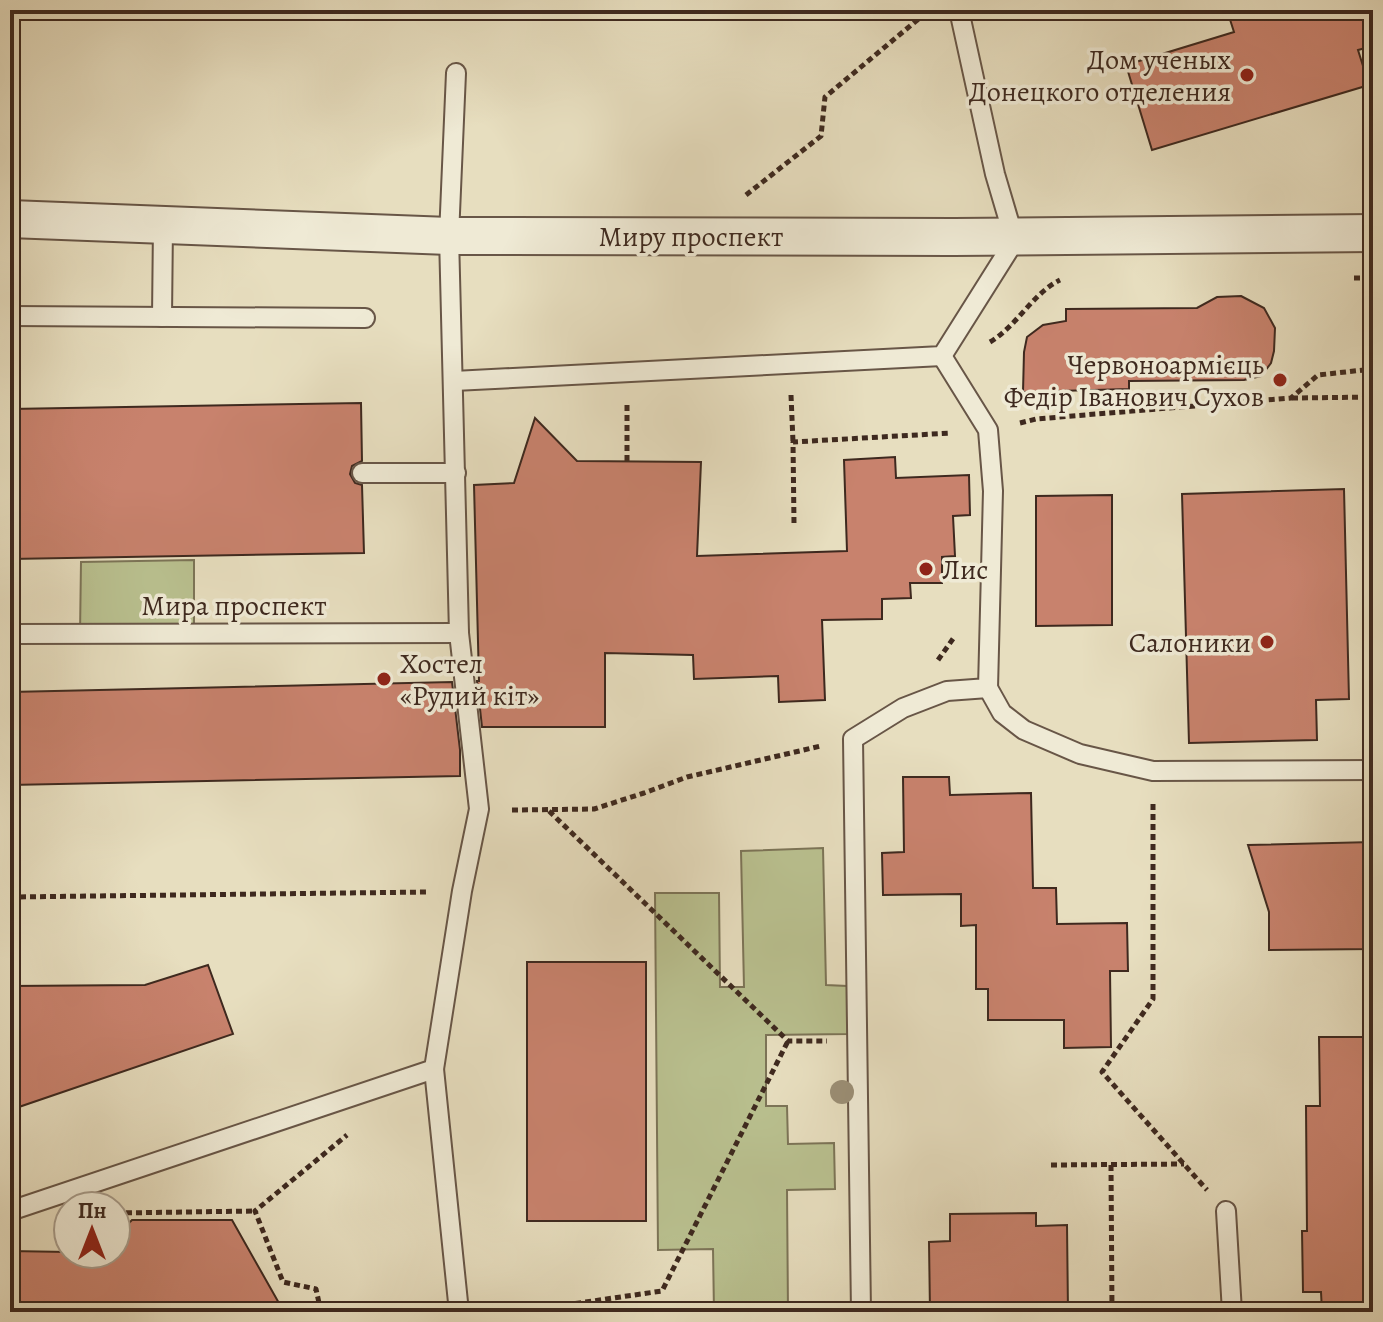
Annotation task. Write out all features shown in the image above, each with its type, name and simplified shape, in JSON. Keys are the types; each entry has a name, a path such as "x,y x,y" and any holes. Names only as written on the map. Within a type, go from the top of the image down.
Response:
{"street":[{"name":"Миру проспект","path":"10,219 449,236 954,237 1373,233"}],"lane":[{"path":"942,356 1010,248 1013,235 995,174 959,10"},
{"path":"456,73 449,236 459,633 479,809 462,891 434,1069 459,1312"},
{"path":"162,317 163,225"},
{"path":"10,316 365,318"},
{"path":"454,381 942,356"},
{"path":"942,356 988,430 993,491 988,688 1002,713 1024,730 1080,754 1153,771 1373,770"},
{"path":"362,473 456,473"},
{"name":"Мира проспект","path":"10,634 459,633"},
{"path":"861,1312 853,739 903,708 947,691 988,688"},
{"path":"10,1211 434,1069"},
{"path":"1226,1211 1232,1312"}],"path":[{"path":"695,236 821,136 825,97 929,10"},
{"path":"942,356 967,355 995,339 1049,286 1066,278"},
{"path":"1343,278 1373,278"},
{"path":"1291,398 1318,375 1373,369"},
{"path":"627,372 627,461"},
{"path":"793,442 988,430 1036,419 1291,398 1373,397"},
{"path":"792,421 794,523"},
{"path":"479,809 594,809 687,777 853,739"},
{"path":"1153,771 1153,999 1102,1072 1226,1211"},
{"path":"549,811 788,1041 858,1041"},
{"path":"10,897 462,891"},
{"path":"516,1312 662,1291 788,1041"},
{"path":"132,1213 255,1211 357,1127"},
{"path":"1051,1165 1184,1164"},
{"path":"1111,1165 1112,1312"},
{"path":"255,1211 283,1282 316,1289 321,1312"}],"green space":[{"path":"194,560 194,633 80,634 81,562"},
{"path":"823,848 826,985 847,986 848,1034 766,1035 766,1106 787,1106 788,1144 834,1143 835,1189 787,1190 788,1312 714,1312 713,1249 658,1250 655,893 719,893 720,987 744,987 741,851"}],"building":[{"name":"Дом ученых Донецкого отделения","path":"1227,10 1364,10 1373,46 1358,50 1369,85 1152,150 1126,65 1234,32"},
{"path":"1241,296 1264,308 1275,328 1271,363 1261,376 1244,380 1129,381 1129,389 1023,392 1027,337 1043,325 1066,321 1066,309 1197,308 1217,297"},
{"path":"361,403 362,461 352,466 350,474 355,483 362,485 364,553 10,559 10,409"},
{"path":"535,418 577,461 701,462 697,556 847,551 844,460 895,457 896,478 969,475 970,515 953,516 955,556 942,557 942,583 910,583 911,598 882,599 882,619 822,620 825,700 779,702 778,676 694,679 693,655 605,653 605,727 482,727 477,681 474,485 514,483"},
{"name":"Салоники","path":"1344,489 1349,699 1316,700 1317,740 1189,743 1182,494"},
{"path":"1112,495 1112,625 1036,626 1036,496"},
{"path":"452,682 460,776 10,785 10,692"},
{"path":"903,777 949,777 950,795 1031,793 1033,888 1056,888 1057,924 1127,923 1128,971 1110,971 1111,1047 1064,1048 1064,1020 988,1020 988,989 976,989 976,925 961,926 961,894 883,895 882,853 904,852"},
{"path":"1373,842 1373,949 1269,950 1269,912 1248,845"},
{"path":"527,962 646,962 646,1221 527,1221"},
{"path":"208,965 233,1034 10,1110 10,986 145,985"},
{"path":"1319,1037 1373,1037 1373,1312 1322,1312 1321,1292 1303,1292 1302,1231 1307,1231 1306,1106 1320,1106"},
{"path":"1036,1213 1036,1226 1067,1225 1068,1312 930,1312 929,1242 950,1241 950,1214"},
{"path":"132,1220 232,1220 284,1312 10,1312 10,1251 52,1252 52,1270 132,1270"}],"place":[{"name":"Дом ученых Донецкого отделения","path":"1247,75"},
{"name":"Червоноармієць Федір Іванович Сухов","path":"1280,380"},
{"name":"Лис","path":"926,569"},
{"name":"Салоники","path":"1267,642"},
{"name":"Хостел «Рудий кіт»","path":"384,679"}]}
